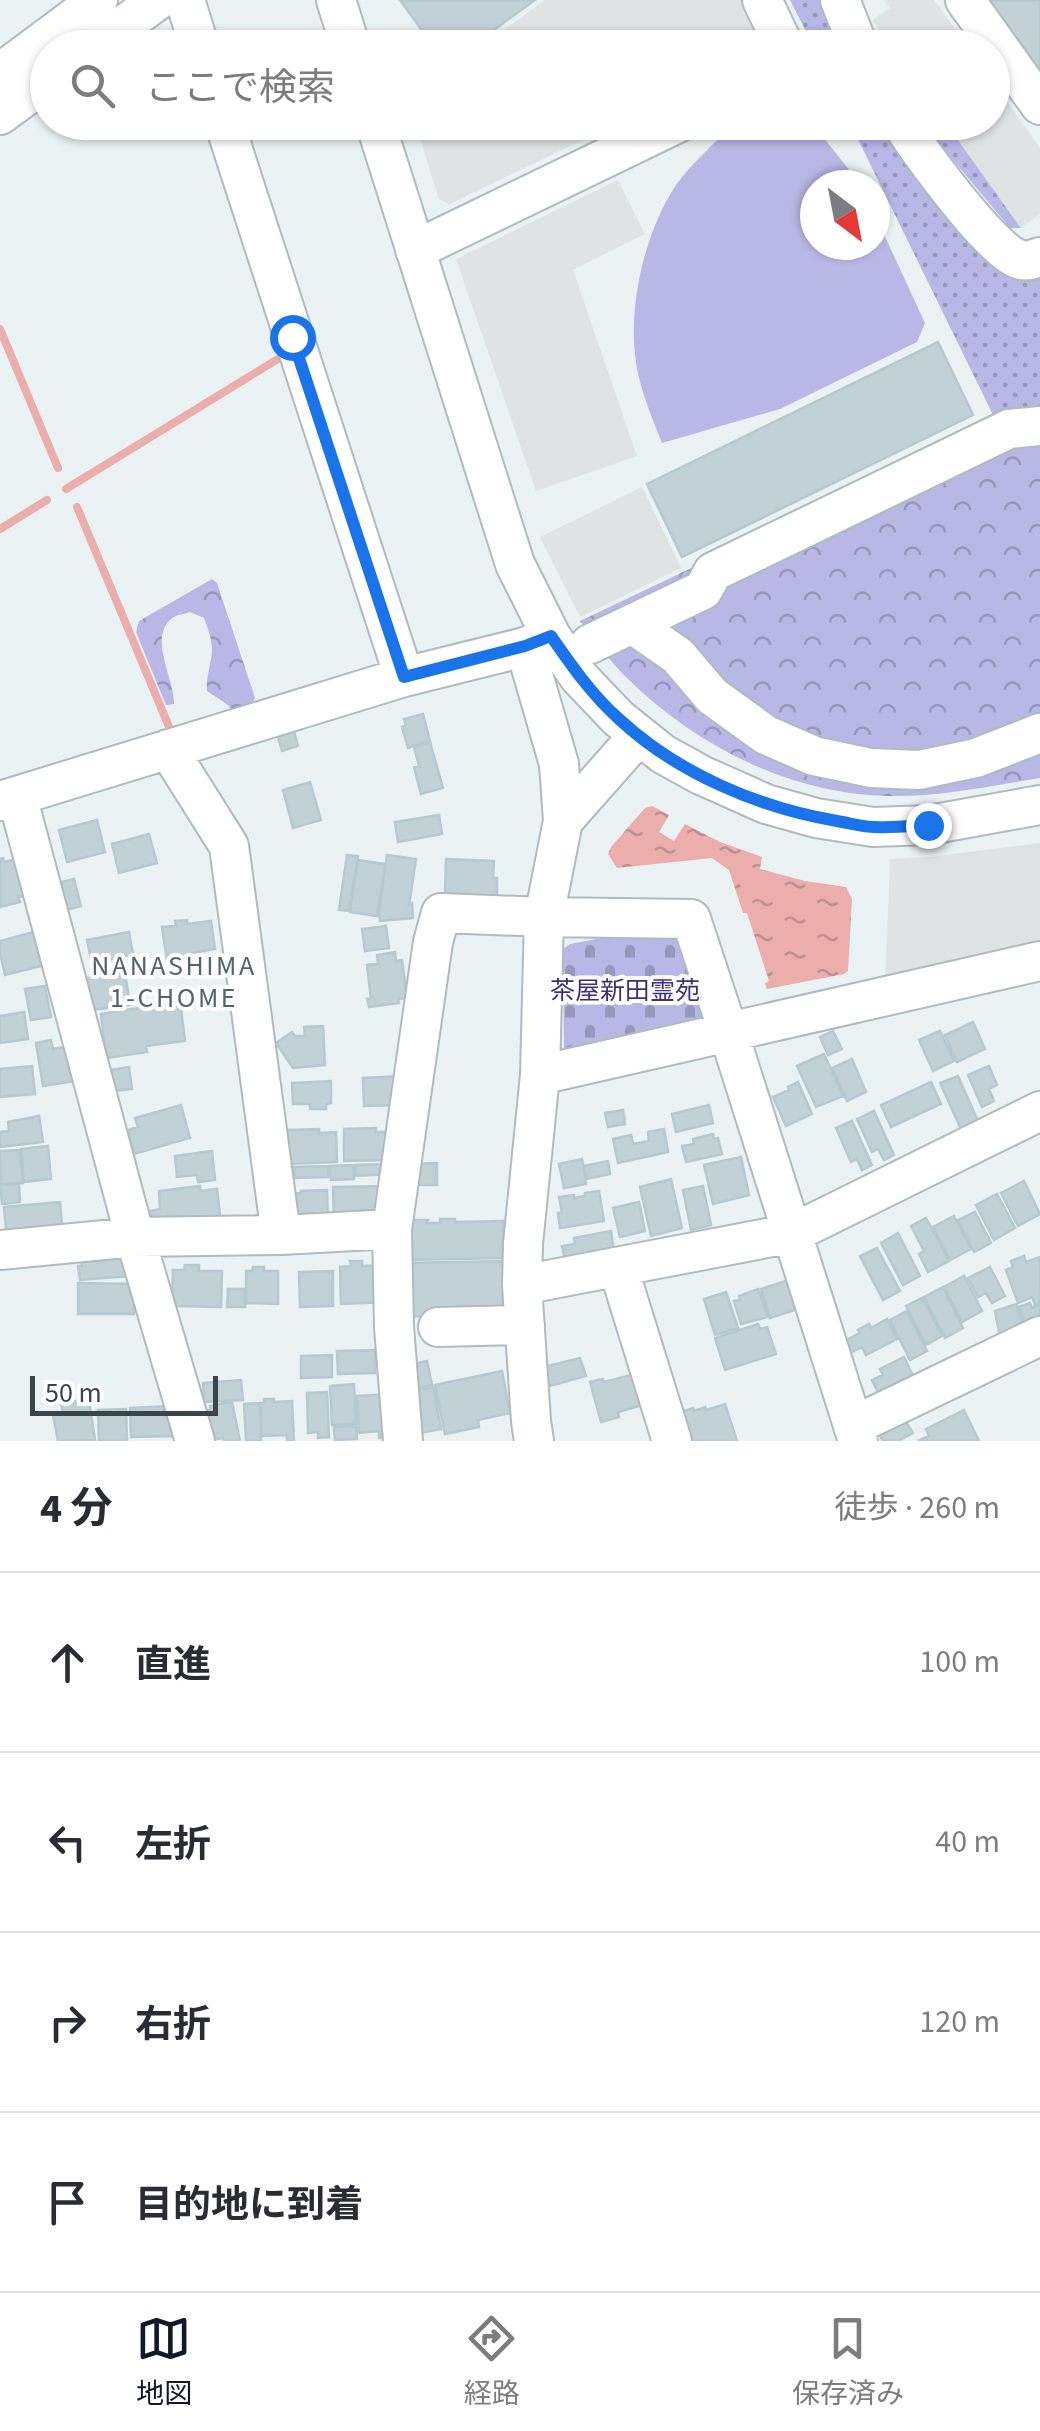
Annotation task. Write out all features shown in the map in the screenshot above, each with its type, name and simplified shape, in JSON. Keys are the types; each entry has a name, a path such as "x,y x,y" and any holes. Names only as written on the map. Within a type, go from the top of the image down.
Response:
{"street":[{"path":"58,30 98,0"},
{"path":"117,30 158,0"},
{"path":"185,0 194,30"},
{"path":"336,0 345,30"},
{"path":"762,0 776,30"},
{"path":"840,0 851,30"},
{"path":"964,0 986,30"},
{"path":"0,73 30,51"},
{"path":"1010,64 1040,105"},
{"path":"0,114 30,93"},
{"path":"230,140 404,677"},
{"path":"381,140 538,642 559,764 562,821 544,917 540,1076 523,1244 522,1286 534,1441"},
{"path":"415,250 643,140"},
{"path":"913,140 944,184 1003,251 1018,259 1031,261 1040,257"},
{"path":"590,644 703,590 713,572 748,555 1009,429 1040,426"},
{"path":"632,624 678,656 712,696 766,736 814,756 871,768 919,770 976,758 1040,733"},
{"path":"195,1441 9,799 404,677 538,642"},
{"path":"538,642 580,676 618,718 663,754 766,804 816,818 873,827 928,825 1040,806"},
{"path":"562,821 639,735"},
{"path":"168,749 229,846 281,1235"},
{"path":"403,1441 394,1326 392,1230 433,942 441,913 691,919 856,1433 1040,1336"},
{"path":"540,1076 1040,962"},
{"path":"522,1286 792,1233 1040,1110"},
{"path":"0,1250 135,1238 392,1230"},
{"path":"0,1258 4,1275 0,1277"},
{"path":"618,1267 672,1441"},
{"path":"438,1327 525,1325"}],"green space":[{"path":"790,0 823,0 835,30 805,30"},
{"path":"717,140 825,140 849,170 800,170 800,260 890,260 890,247 925,323 917,342 780,409 662,443 642,389 635,355 635,312 648,244 676,185"},
{"path":"858,140 898,140 1007,274 1023,280 1040,277 1040,402 997,423 890,205 890,170 873,170"},
{"path":"936,140 958,140 1021,228 1010,228"},
{"path":"1040,402 1040,778 945,793 888,796 852,793 782,776 716,746 656,704 616,666 580,621"},
{"path":"212,579 217,583 255,698 251,705 233,711 207,691 210,638 204,618 190,612 174,617 162,635 174,704 166,705 136,632 139,621"},
{"name":"茶屋新田霊苑","path":"680,932 712,1028 564,1059 563,949 570,944 628,933"}],"shaded area":[{"path":"545,0 743,0 757,30 504,30"},
{"path":"884,0 934,0 956,30 879,30 872,20 890,8"},
{"path":"1010,106 1040,148 1040,214 1021,228 958,140 1010,140"},
{"path":"421,140 583,140 450,204 439,199"},
{"path":"618,180 645,234 573,270 637,456 536,491 456,259"},
{"path":"642,487 681,568 580,617 540,537"},
{"path":"1040,843 1040,947 885,986 890,859"}],"water":[{"path":"652,806 669,815 659,832 674,841 685,824 762,857 760,869 846,887 852,899 848,971 767,989 765,983 769,981 729,870 712,858 617,868 608,854 611,847 645,808"}],"building":[{"path":"400,0 535,0 494,30 422,30"},
{"path":"978,0 1040,0 1040,84 1010,43 1010,30 1000,30"},
{"path":"938,342 973,415 682,557 647,484"},
{"path":"423,714 430,741 408,748 402,727 406,725 404,719"},
{"path":"293,728 298,746 282,751 277,733"},
{"path":"430,742 443,788 421,794 414,747"},
{"path":"310,782 321,820 293,828 283,790"},
{"path":"439,815 442,834 398,842 395,822"},
{"path":"97,820 105,852 67,862 59,830"},
{"path":"149,834 157,863 119,873 112,844"},
{"path":"347,855 358,856 349,911 339,910"},
{"path":"387,855 416,859 409,905 412,903 413,918 380,921"},
{"path":"0,859 4,862 19,859 29,895 1,907"},
{"path":"446,859 494,861 497,896 445,894"},
{"path":"358,860 385,864 377,916 350,912"},
{"path":"74,879 81,906 61,911 54,884"},
{"path":"187,920 187,924 211,921 215,949 167,960 162,927"},
{"path":"386,926 389,948 365,951 362,929"},
{"path":"37,931 45,965 5,975 0,941"},
{"path":"129,932 133,954 92,964 87,940"},
{"path":"395,952 396,961 402,960 407,998 398,999 399,1003 369,1007 367,965 378,964 377,955"},
{"path":"125,973 130,1005 91,1010 87,978"},
{"path":"45,986 51,1017 31,1020 25,989"},
{"path":"180,1001 185,1041 146,1046 147,1052 106,1058 101,1014"},
{"path":"24,1012 28,1039 0,1043 0,1016"},
{"path":"973,1022 985,1049 957,1062 945,1035"},
{"path":"323,1026 325,1065 293,1068 276,1043 292,1032 305,1036 304,1027"},
{"path":"833,1031 842,1049 828,1055 820,1037"},
{"path":"940,1031 954,1061 933,1071 919,1040"},
{"path":"51,1040 53,1049 76,1045 81,1080 43,1086 36,1043"},
{"path":"824,1054 843,1096 816,1107 797,1066"},
{"path":"852,1059 866,1092 847,1101 832,1068"},
{"path":"32,1066 35,1094 0,1097 0,1069"},
{"path":"989,1066 997,1085 989,1089 994,1101 982,1107 968,1075"},
{"path":"129,1067 132,1089 114,1091 111,1070"},
{"path":"401,1076 402,1105 364,1106 363,1078"},
{"path":"958,1076 978,1121 961,1129 940,1083"},
{"path":"331,1081 331,1103 326,1104 326,1109 293,1104 292,1083"},
{"path":"798,1082 812,1114 786,1126 773,1097"},
{"path":"931,1082 941,1104 891,1127 881,1105"},
{"path":"181,1105 190,1138 134,1154 128,1130 138,1127 135,1118"},
{"path":"709,1105 713,1123 676,1132 672,1114"},
{"path":"623,1110 625,1124 608,1127 605,1113"},
{"path":"874,1111 894,1155 884,1160 878,1149 872,1152 857,1119"},
{"path":"39,1116 43,1142 0,1147 0,1132 9,1131 8,1122"},
{"path":"852,1121 872,1165 862,1170 857,1159 851,1162 836,1128"},
{"path":"376,1128 376,1132 390,1132 391,1160 344,1161 344,1129"},
{"path":"319,1129 319,1133 336,1132 337,1162 287,1164 286,1130"},
{"path":"664,1129 668,1152 618,1163 613,1139 631,1135 633,1144 649,1141 648,1132"},
{"path":"713,1134 722,1154 686,1162 682,1146"},
{"path":"48,1146 51,1179 24,1182 21,1149"},
{"path":"20,1150 23,1183 1,1185 0,1151"},
{"path":"212,1151 215,1180 198,1182 197,1175 177,1177 175,1156"},
{"path":"741,1157 749,1195 713,1204 704,1165"},
{"path":"582,1159 586,1184 564,1188 559,1164"},
{"path":"608,1161 610,1174 586,1179 584,1166"},
{"path":"437,1163 437,1185 410,1185 409,1164"},
{"path":"391,1164 391,1174 355,1176 355,1165"},
{"path":"353,1165 354,1179 331,1180 330,1166"},
{"path":"328,1166 328,1177 294,1178 294,1167"},
{"path":"671,1179 682,1228 651,1236 640,1187"},
{"path":"1024,1181 1040,1214 1018,1226 1001,1193"},
{"path":"19,1184 20,1202 2,1204 0,1185"},
{"path":"200,1186 200,1191 217,1189 221,1223 151,1221 150,1211 160,1209 159,1191"},
{"path":"386,1186 387,1218 334,1219 333,1187"},
{"path":"703,1186 711,1225 691,1230 683,1190"},
{"path":"327,1190 328,1221 291,1222 290,1194"},
{"path":"599,1191 604,1221 560,1228 559,1197 574,1198"},
{"path":"997,1194 1015,1228 994,1240 976,1205"},
{"path":"60,1202 63,1235 7,1240 4,1207"},
{"path":"639,1202 645,1231 620,1237 613,1208"},
{"path":"975,1212 991,1243 974,1252 958,1220"},
{"path":"954,1216 971,1249 950,1260 933,1227"},
{"path":"926,1218 949,1261 928,1272 919,1254 924,1251 911,1226"},
{"path":"440,1219 503,1221 503,1258 401,1260 400,1220 440,1223"},
{"path":"611,1231 615,1257 566,1266 562,1246 575,1244 574,1238"},
{"path":"898,1233 920,1276 903,1285 881,1243"},
{"path":"126,1248 129,1276 80,1280 81,1259"},
{"path":"877,1248 900,1291 883,1300 860,1256"},
{"path":"1024,1256 1026,1262 1040,1257 1040,1303 1035,1305 1032,1297 1018,1303 1006,1270 1013,1267 1011,1261"},
{"path":"350,1261 362,1261 362,1266 387,1265 388,1302 341,1304 340,1267 351,1266"},
{"path":"503,1261 503,1314 400,1317 405,1263"},
{"path":"185,1265 199,1265 199,1271 222,1271 221,1307 172,1306 173,1270 184,1270"},
{"path":"253,1267 278,1271 278,1304 246,1303 246,1271"},
{"path":"990,1267 1005,1296 992,1303 986,1293 978,1297 968,1278"},
{"path":"333,1271 333,1306 300,1307 299,1272"},
{"path":"964,1276 982,1311 962,1322 944,1287"},
{"path":"789,1280 798,1309 770,1318 761,1289"},
{"path":"78,1283 135,1284 134,1314 78,1314"},
{"path":"943,1287 963,1328 945,1338 924,1297"},
{"path":"228,1289 245,1289 245,1307 227,1307"},
{"path":"758,1289 768,1317 741,1324 734,1301"},
{"path":"726,1292 738,1328 715,1335 704,1299"},
{"path":"922,1298 942,1336 926,1345 906,1306"},
{"path":"1030,1303 1032,1308 1040,1305 1040,1323 1026,1328 1019,1307"},
{"path":"1016,1304 1025,1328 1000,1337 995,1311"},
{"path":"907,1311 927,1351 910,1360 890,1320"},
{"path":"887,1319 897,1339 866,1355 862,1347 852,1352 846,1340 869,1324 871,1328"},
{"path":"758,1324 760,1329 767,1327 776,1354 725,1370 715,1338"},
{"path":"375,1350 375,1373 338,1374 337,1351"},
{"path":"332,1355 332,1377 301,1378 301,1356"},
{"path":"904,1357 914,1378 880,1396 872,1380 883,1375 880,1369"},
{"path":"580,1358 586,1376 550,1386 544,1367"},
{"path":"427,1361 432,1385 407,1390 403,1366"},
{"path":"502,1371 510,1413 478,1420 479,1427 445,1434 435,1385"},
{"path":"635,1374 643,1405 601,1422 590,1382"},
{"path":"241,1380 243,1400 204,1402 203,1383"},
{"path":"354,1384 356,1424 332,1425 330,1386"},
{"path":"433,1387 441,1429 414,1434 406,1392"},
{"path":"327,1392 329,1437 318,1438 318,1432 308,1433 307,1393"},
{"path":"391,1394 393,1438 379,1438 379,1431 359,1433 357,1396"},
{"path":"264,1399 292,1401 294,1441 287,1441 287,1435 262,1436 260,1403"},
{"path":"89,1401 95,1440 58,1441 53,1415 63,1413 61,1403"},
{"path":"232,1402 240,1441 206,1441 201,1412"},
{"path":"260,1403 261,1441 246,1441 244,1404"},
{"path":"725,1404 737,1441 682,1441 673,1414"},
{"path":"170,1406 176,1436 131,1437 130,1408"},
{"path":"126,1409 127,1441 99,1441 98,1410"},
{"path":"964,1410 979,1441 918,1441 929,1436 926,1429"},
{"path":"902,1415 913,1433 898,1441 883,1441 876,1429"},
{"path":"356,1426 357,1439 335,1440 334,1427"}],"waterway":[{"path":"0,329 58,468"},
{"path":"66,489 286,354"},
{"path":"0,529 47,500"},
{"path":"77,507 170,729"}],"district":[{"name":"NANASHIMA 1-CHOME","path":"174,981"}],"route":[{"path":"292,337 404,677 551,636 618,718 663,754 702,775 766,804 816,818 873,827 928,825"}]}
